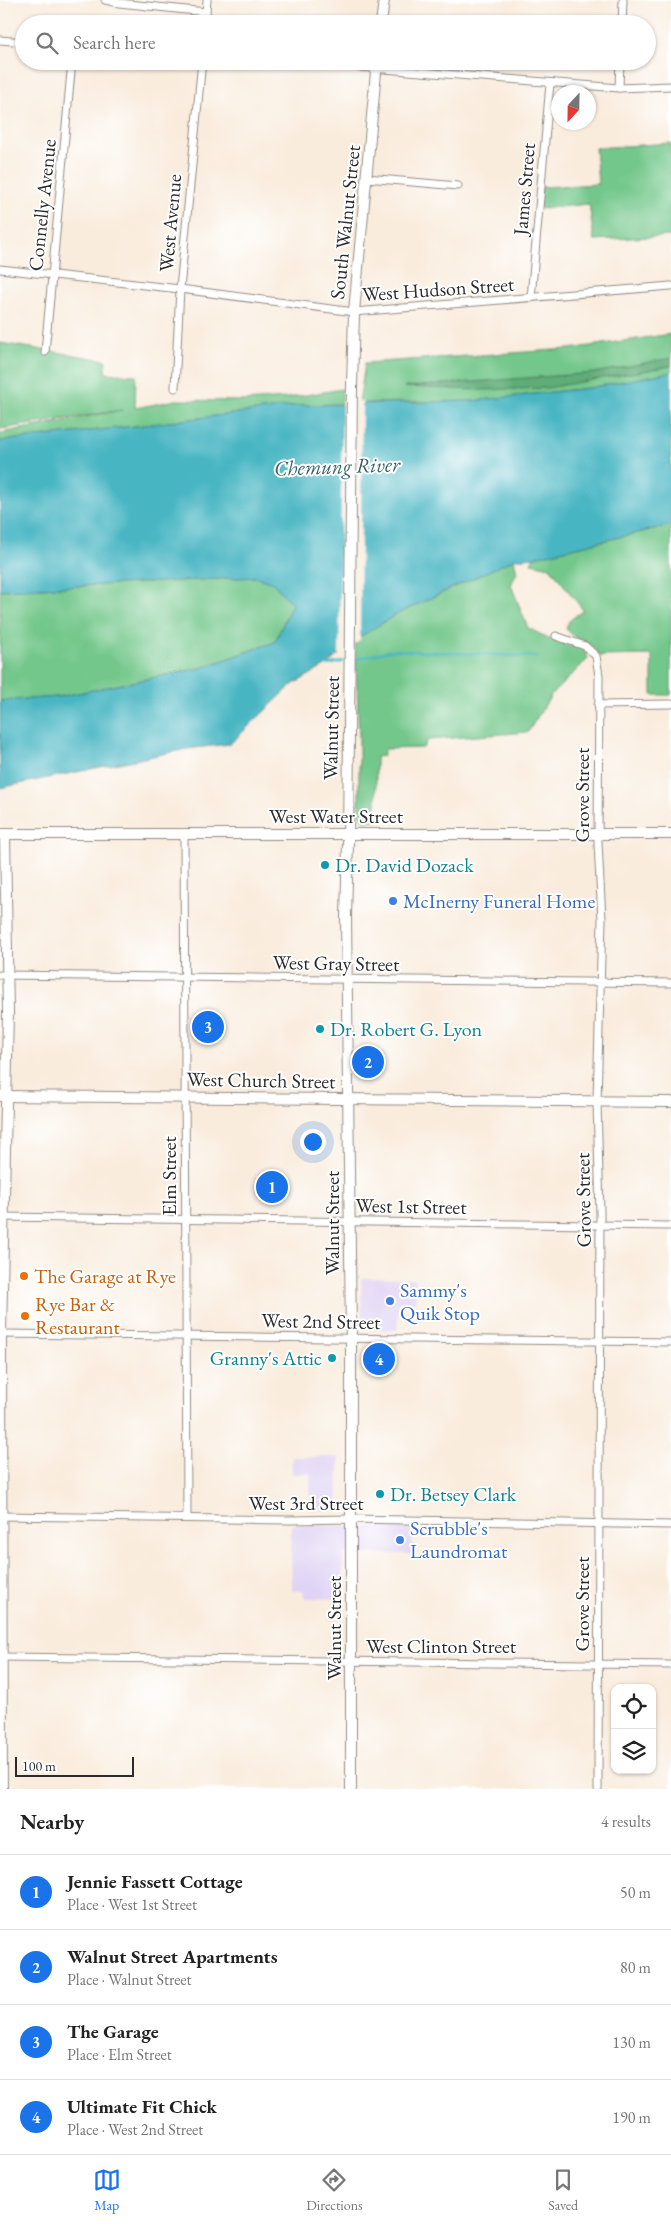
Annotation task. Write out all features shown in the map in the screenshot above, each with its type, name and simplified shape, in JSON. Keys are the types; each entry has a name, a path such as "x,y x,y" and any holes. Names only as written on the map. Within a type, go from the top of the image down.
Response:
{"street":[{"path":"105,0 206,12"},
{"path":"206,15 208,0"},
{"path":"382,15 384,0"},
{"path":"622,15 623,0"},
{"path":"0,40 15,41"},
{"name":"Connelly Avenue","path":"44,352 71,70"},
{"name":"West Avenue","path":"175,388 180,289 201,70"},
{"name":"South Walnut Street","path":"352,386 354,312 377,70"},
{"path":"423,70 550,84 619,88 671,86"},
{"path":"619,88 620,70"},
{"name":"James Street","path":"531,298 550,84"},
{"path":"367,178 458,186"},
{"name":"West Hudson Street","path":"0,270 180,289 354,312 671,286"},
{"name":"Walnut Street","path":"351,1789 351,1338 346,979 352,386"},
{"name":"Grove Street","path":"556,636 585,646 596,656 599,676 598,834 602,920 597,1101 600,1225 598,1789"},
{"path":"598,706 671,704"},
{"name":"Elm Street","path":"184,833 187,1518"},
{"path":"2,834 4,975 1,1334 2,1789"},
{"name":"West Water Street","path":"2,834 671,834"},
{"name":"West Gray Street","path":"4,975 671,983"},
{"name":"West Church Street","path":"3,1096 185,1096 671,1102"},
{"name":"West 1st Street","path":"2,1217 671,1226"},
{"name":"West 2nd Street","path":"1,1334 599,1339 671,1342"},
{"name":"West 3rd Street","path":"2,1516 671,1524"},
{"name":"West Clinton Street","path":"2,1657 671,1665"}],"shaded area":[{"path":"361,1278 416,1279 416,1303 398,1302 398,1330 362,1329"},
{"path":"292,1457 339,1457 339,1510 310,1510 310,1474 292,1474"},
{"path":"291,1525 412,1527 412,1554 343,1554 343,1599 304,1598 303,1591 292,1591"}],"green space":[{"path":"671,143 671,236 594,240 589,204 539,209 541,187 598,184 595,148"},
{"path":"671,334 671,372 589,388 472,401 359,403 365,363 569,349"},
{"path":"0,343 106,360 105,373 136,375 135,408 176,400 243,401 287,398 342,389 342,404 302,405 0,441 0,433 122,410 0,429"},
{"path":"671,358 671,366 547,388 481,390 404,387 594,373"},
{"path":"671,525 671,695 652,695 652,655 600,656 591,645 574,637 566,629 569,621 583,610 550,567 531,563 534,557"},
{"path":"514,559 517,572 511,585 528,628 550,639 584,649 588,659 552,694 528,732 428,740 423,748 385,749 383,756 376,757 376,820 365,821 359,815 359,737 355,640 395,615"},
{"path":"256,577 273,583 292,604 275,642 201,668 58,697 0,701 0,590"}],"water":[{"name":"Chemung River","path":"671,372 671,525 534,557 514,559 395,615 355,640 327,665 292,685 230,744 187,749 0,788 0,701 58,697 201,668 275,642 292,604 273,583 256,577 0,590 0,441 302,405 472,401 589,388"}],"pier":[{"path":"342,401 362,401 360,640 339,658"}],"waterway":[{"path":"352,660 393,650 537,657"},
{"path":"327,665 347,661"}],"place":[{"name":"Dr. David Dozack","path":"325,865"},
{"name":"McInerny Funeral Home","path":"393,901"},
{"name":"The Garage","path":"208,1027"},
{"name":"Dr. Robert G. Lyon","path":"320,1029"},
{"name":"Walnut Street Apartments","path":"368,1062"},
{"name":"Jennie Fassett Cottage","path":"272,1187"},
{"name":"The Garage at Rye","path":"24,1276"},
{"name":"Sammy's Quik Stop","path":"390,1301"},
{"name":"Rye Bar & Restaurant","path":"25,1316"},
{"name":"Granny's Attic","path":"332,1358"},
{"name":"Ultimate Fit Chick","path":"379,1359"},
{"name":"Dr. Betsey Clark","path":"380,1494"},
{"name":"Scrubble's Laundromat","path":"400,1540"}]}
